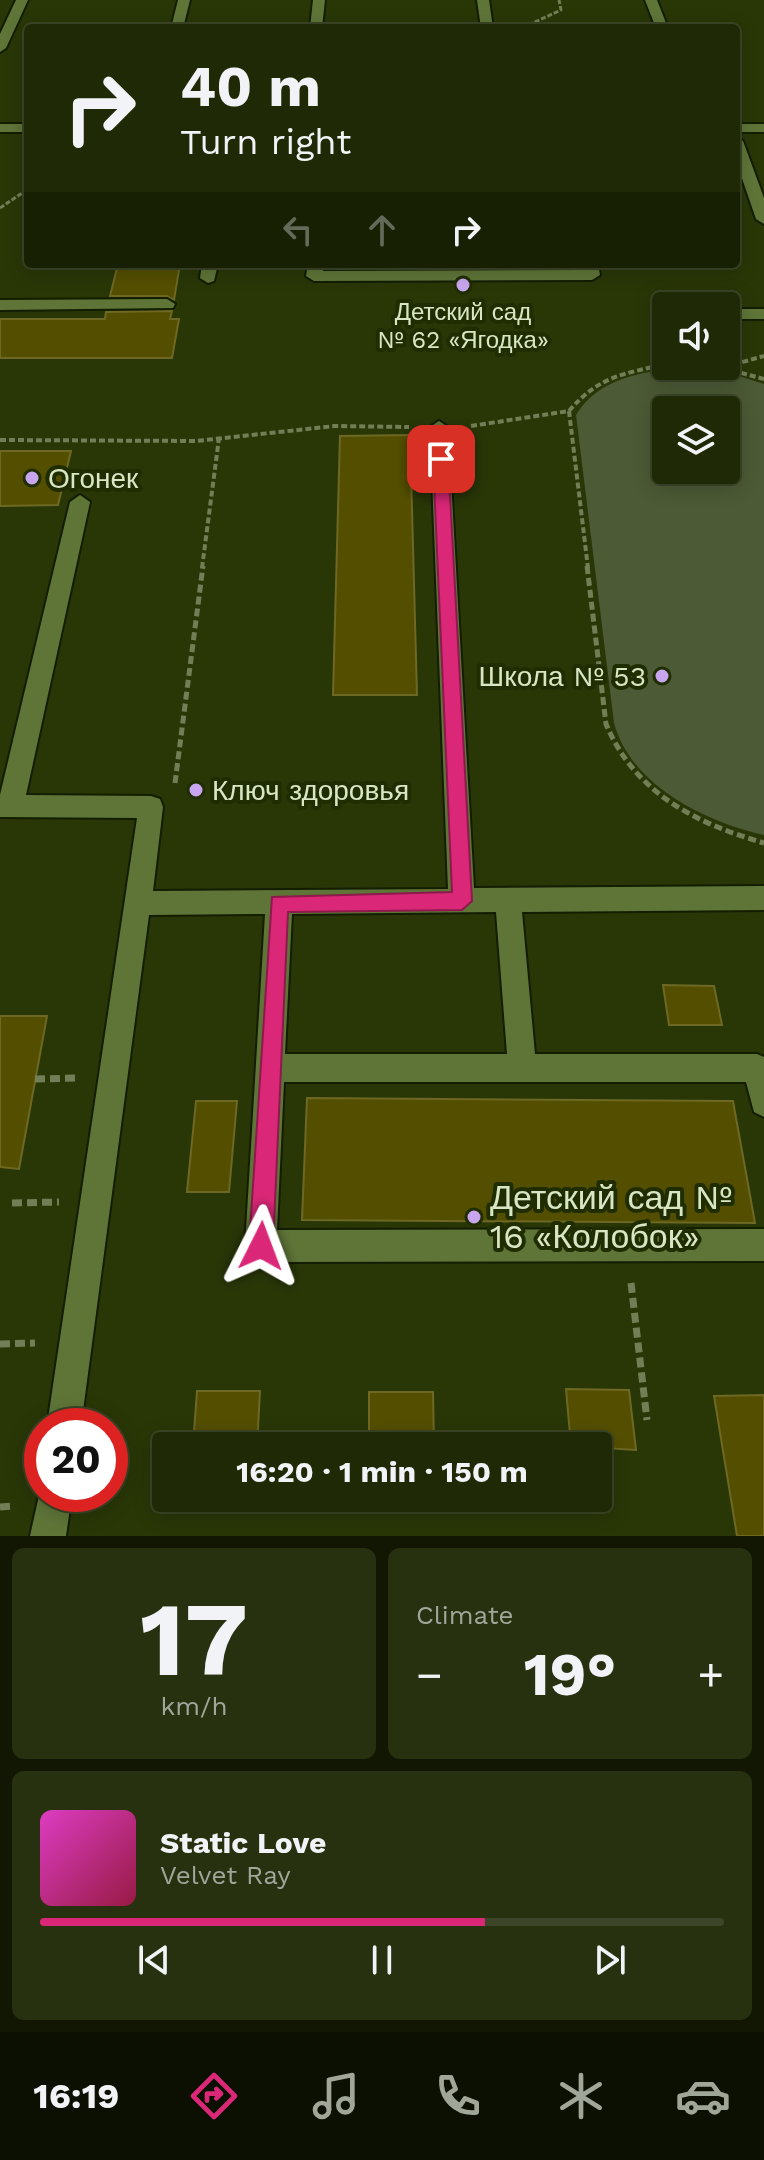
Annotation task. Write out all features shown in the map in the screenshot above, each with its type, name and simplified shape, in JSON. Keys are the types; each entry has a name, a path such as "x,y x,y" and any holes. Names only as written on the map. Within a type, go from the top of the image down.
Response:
{"lane":[{"path":"0,48 22,0"},
{"path":"178,24 184,0"},
{"path":"316,24 319,0"},
{"path":"483,0 486,24"},
{"path":"651,0 660,24"},
{"path":"0,128 24,128"},
{"path":"740,128 764,128"},
{"path":"740,152 764,219"},
{"path":"315,268 314,276 592,275 591,268"},
{"path":"0,305 167,304"},
{"path":"740,314 764,314"},
{"path":"439,427 462,901"},
{"path":"67,1408 151,807 6,806 80,502"},
{"path":"138,903 764,898"},
{"path":"508,901 522,1069"},
{"path":"279,903 261,1246 764,1245"},
{"path":"270,1068 757,1068 764,1102"},
{"path":"48,1536 51,1512"}],"path":[{"path":"531,24 561,10 559,0"},
{"path":"0,208 24,192"},
{"path":"740,363 764,356"},
{"path":"0,440 196,441 335,426 464,427 569,411 588,389 607,378 652,367"},
{"path":"740,372 764,379"},
{"path":"569,411 606,724 612,742 644,783 671,804 704,824 764,843"},
{"path":"151,807 171,807 219,438"},
{"path":"626,1246 647,1420"}],"green space":[{"path":"652,372 652,380 740,380 740,376 764,384 764,835 718,821 674,798 636,765 614,723 576,415 596,392 638,374"}],"building":[{"path":"117,268 179,268 174,300 167,296 110,296"},
{"path":"172,311 170,319 179,319 172,358 0,358 0,319 105,319 106,312"},
{"path":"410,435 417,695 333,695 340,436"},
{"name":"Огонек","path":"0,451 71,451 58,505 0,506"},
{"path":"663,985 714,986 722,1025 669,1025"},
{"path":"0,1016 47,1016 19,1169 0,1167"},
{"path":"307,1098 733,1101 755,1223 302,1220"},
{"path":"196,1101 237,1101 229,1192 187,1192"},
{"path":"566,1389 629,1390 636,1450 612,1449 612,1432 570,1432"},
{"path":"197,1391 260,1391 258,1432 194,1432"},
{"path":"369,1392 433,1392 434,1432 369,1432"},
{"path":"764,1395 764,1536 737,1536 714,1396"}],"place":[{"name":"Детский сад № 62 «Ягодка»","path":"463,285"},
{"name":"Огонек","path":"32,478"},
{"name":"Школа № 53","path":"662,676"},
{"name":"Ключ здоровья","path":"196,790"},
{"name":"Детский сад № 16 «Колобок»","path":"474,1217"}],"route":[{"path":"261,1246 279,903 462,901 441,459"}]}
